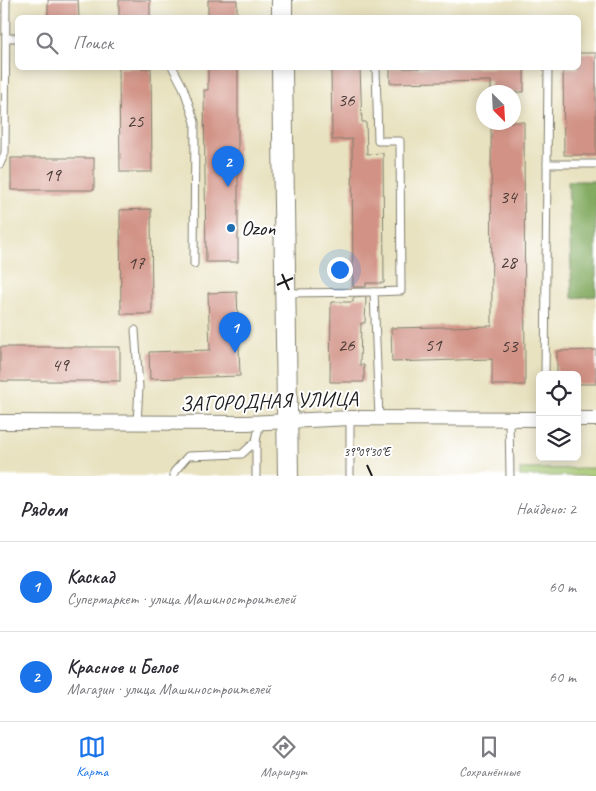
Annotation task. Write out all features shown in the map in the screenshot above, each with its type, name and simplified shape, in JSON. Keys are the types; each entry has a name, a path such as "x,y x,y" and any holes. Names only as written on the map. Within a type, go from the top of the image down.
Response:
{"street":[{"path":"282,0 282,15"},
{"path":"282,70 288,476"},
{"name":"ЗАГОРОДНАЯ УЛИЦА","path":"0,422 137,424 350,418 536,419"},
{"path":"581,419 596,420"}],"lane":[{"path":"0,164 2,153 6,0"},
{"path":"6,38 15,38"},
{"path":"174,70 183,87 194,122 194,264"},
{"path":"285,293 401,291 400,141 378,141 376,70"},
{"path":"545,371 548,70"},
{"path":"547,164 596,164"},
{"path":"374,292 379,418"},
{"path":"136,330 139,387 137,424"},
{"path":"350,418 350,476"},
{"path":"509,418 510,476"},
{"path":"256,476 256,441 260,422"},
{"path":"174,476 174,472 188,456 242,454 256,441"}],"green space":[{"path":"568,181 596,181 596,296 572,298"},
{"path":"596,468 596,476 520,476 520,469"}],"building":[{"path":"48,0 78,0 79,15 48,15"},
{"path":"119,0 150,0 150,15 119,15"},
{"path":"208,0 237,0 237,15 208,15"},
{"path":"581,53 596,53 596,155 564,155 563,70 581,70"},
{"path":"119,70 151,70 152,172 120,172"},
{"path":"208,70 238,70 238,262 206,262 204,90 208,90"},
{"path":"331,70 360,70 362,122 366,122 367,154 383,153 384,283 366,283 366,287 353,287 352,139 332,140"},
{"path":"390,70 524,70 524,92 521,92 521,85 491,85 491,81 390,83"},
{"path":"521,122 524,122 525,385 492,385 492,359 392,362 391,328 492,326 491,130 521,130"},
{"path":"11,158 94,158 94,190 11,190"},
{"path":"151,209 152,314 121,314 120,210"},
{"path":"237,292 240,376 150,379 149,352 210,350 208,293"},
{"path":"366,297 365,323 361,323 360,365 364,365 364,382 330,382 331,302 353,302 353,298"},
{"path":"0,347 120,347 120,381 0,381"},
{"path":"596,350 596,384 581,384 581,371 557,371 557,351"}],"place":[{"name":"Красное и Белое","path":"228,187"},
{"name":"Ozon","path":"231,228"},
{"name":"Каскад","path":"235,353"}]}
